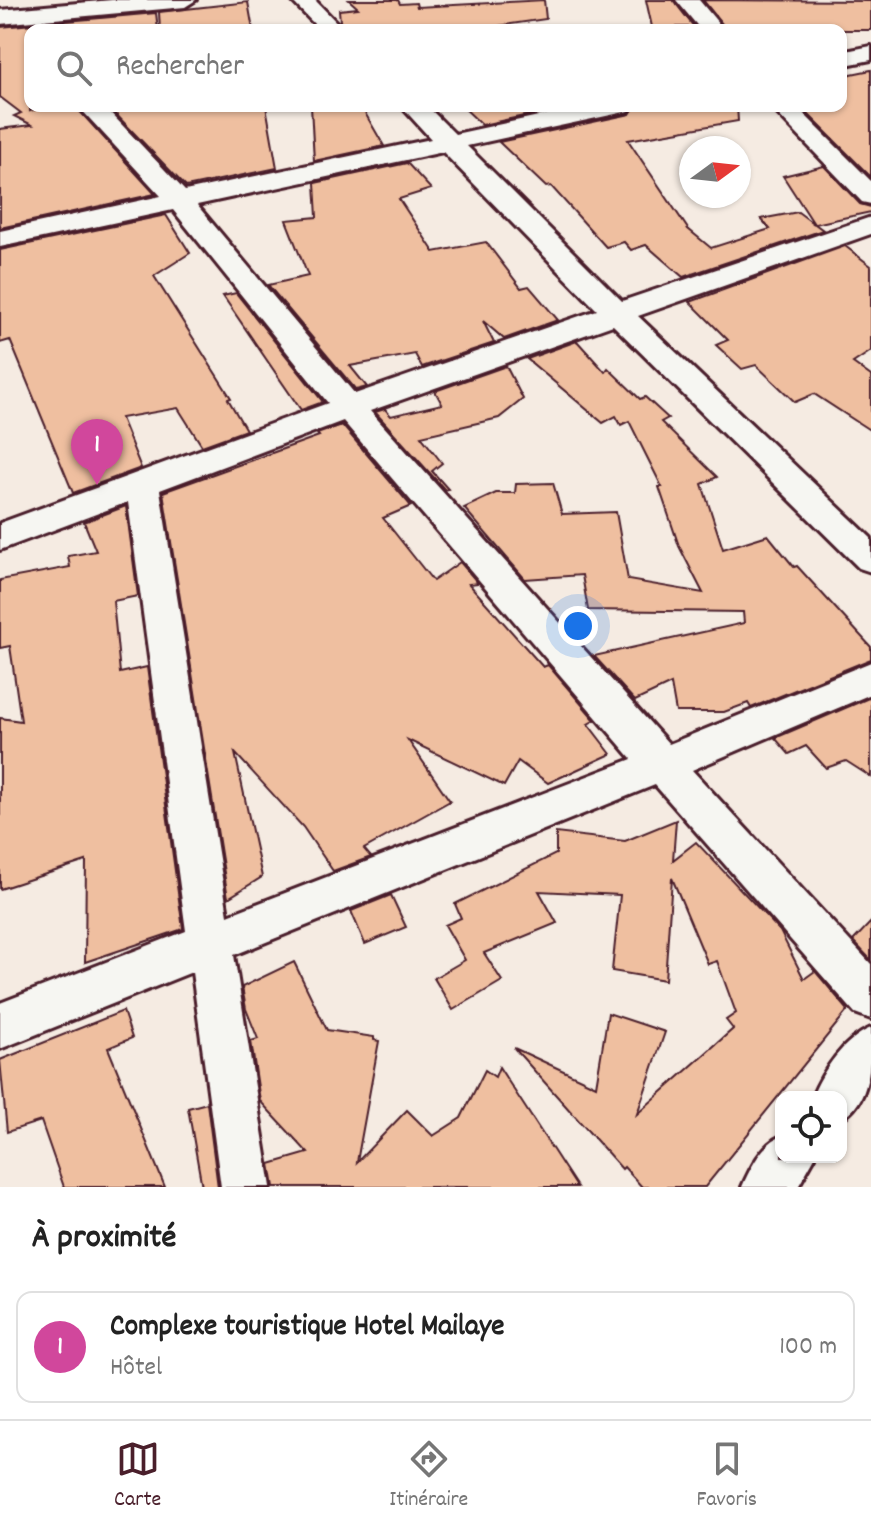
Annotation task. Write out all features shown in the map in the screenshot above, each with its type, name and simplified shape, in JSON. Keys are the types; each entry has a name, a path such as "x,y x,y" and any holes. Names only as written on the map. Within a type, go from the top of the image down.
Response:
{"street":[{"path":"7,19 185,0"},
{"path":"302,0 327,24"},
{"path":"687,0 708,24"},
{"path":"847,58 871,53"},
{"path":"96,112 179,200 349,407 662,765 871,997"},
{"path":"419,112 617,313 871,559"},
{"path":"0,239 593,112"},
{"path":"788,112 871,196"},
{"path":"0,537 349,407 871,225"},
{"path":"142,485 246,1187"},
{"path":"0,1026 662,765 871,677"},
{"path":"841,1091 871,1051"},
{"path":"767,1187 785,1163"}],"building":[{"path":"349,0 398,0 400,4 416,3 417,7 544,0 546,19 511,24 342,24 339,10 358,8"},
{"path":"646,0 673,0 692,24 651,24"},
{"path":"703,0 871,1 871,30 847,30 847,24 722,24"},
{"path":"248,2 252,24 160,24 159,12"},
{"path":"156,13 157,24 33,24"},
{"path":"24,25 24,112 80,112 155,194 0,228 0,129 32,125 14,116 21,113 0,97 0,27"},
{"path":"871,70 871,177 806,112 847,112 847,75"},
{"path":"114,112 267,112 277,168 186,187"},
{"path":"311,112 364,112 384,146 314,161"},
{"path":"468,112 543,112 482,125"},
{"path":"737,112 738,121 628,140 688,229 711,248 770,229 761,219 798,212 814,224 783,176 824,166 860,204 871,207 871,212 815,224 823,230 683,277 646,245 631,250 624,242 606,247 551,186 546,187 499,142 630,114"},
{"path":"407,163 431,189 399,199 434,252 486,242 521,288 529,286 558,320 504,339 483,321 494,343 422,367 415,354 350,366 367,387 356,390 268,285 308,276 286,220 317,217 315,183"},
{"path":"166,215 190,253 154,276 231,398 228,399 246,430 202,446 178,408 121,418 141,468 73,493 10,340 0,343 0,250"},
{"path":"845,246 871,266 871,351 853,363 871,376 871,431 814,394 795,402 756,365 742,369 716,345 728,340 690,302"},
{"path":"236,293 323,402 301,410 223,296"},
{"path":"577,341 605,372 608,368 640,399 645,397 668,418 661,422 717,477 702,484 723,549 768,535 794,567 797,566 871,647 871,659 751,708 748,703 724,712 676,712 671,684 635,701 594,656 744,623 743,612 588,610 582,575 525,579 464,508 496,493 515,493 516,484 553,483 562,514 616,512 628,580 703,593 679,546 659,487 662,487 629,421 621,425 616,416 603,423 527,359"},
{"path":"506,366 523,399 499,418 421,436 442,463 432,471 448,489 445,490 375,412 385,409 391,416 442,404 435,391"},
{"path":"342,425 411,506 383,518 433,581 460,562 478,583 469,584 543,667 548,665 595,720 588,724 611,754 548,783 518,761 504,786 408,740 450,801 364,849 371,857 333,871 303,827 235,753 262,877 228,898 163,492"},
{"path":"126,506 138,596 113,601 120,673 147,667 183,929 85,962 86,861 0,889 0,718 21,721 10,646 0,648 0,580 70,567 68,556 96,551 84,522"},
{"path":"871,697 871,777 846,761 826,768 806,746 789,754 775,738"},
{"path":"676,820 673,860 696,842 780,931 804,979 815,971 848,1010 783,1091 775,1091 775,1100 705,1187 642,1187 624,1167 622,1169 514,1048 596,1086 608,1013 665,1032 637,1114 733,1029 726,1020 736,1013 717,961 708,964 672,878 665,980 612,971 620,895 539,891 557,923 484,953 502,981 453,1010 434,978 465,960 445,925 461,918 455,904 556,854 556,833 625,841"},
{"path":"391,895 406,927 365,944 351,911"},
{"path":"871,922 871,960 853,941"},
{"path":"294,962 327,1030 374,1037 379,1041 357,1162 407,1110 433,1136 461,1118 485,1070 495,1077 499,1067 577,1187 274,1187 270,1164 308,1153 260,1101 251,1041 258,1039 246,1009 242,987"},
{"path":"123,1011 132,1038 108,1048 165,1187 64,1187 41,1121 7,1132 0,1060"},
{"path":"207,1103 218,1187 202,1187 188,1108"}],"place":[{"name":"Complexe touristique Hotel Mailaye","path":"97,485"}]}
